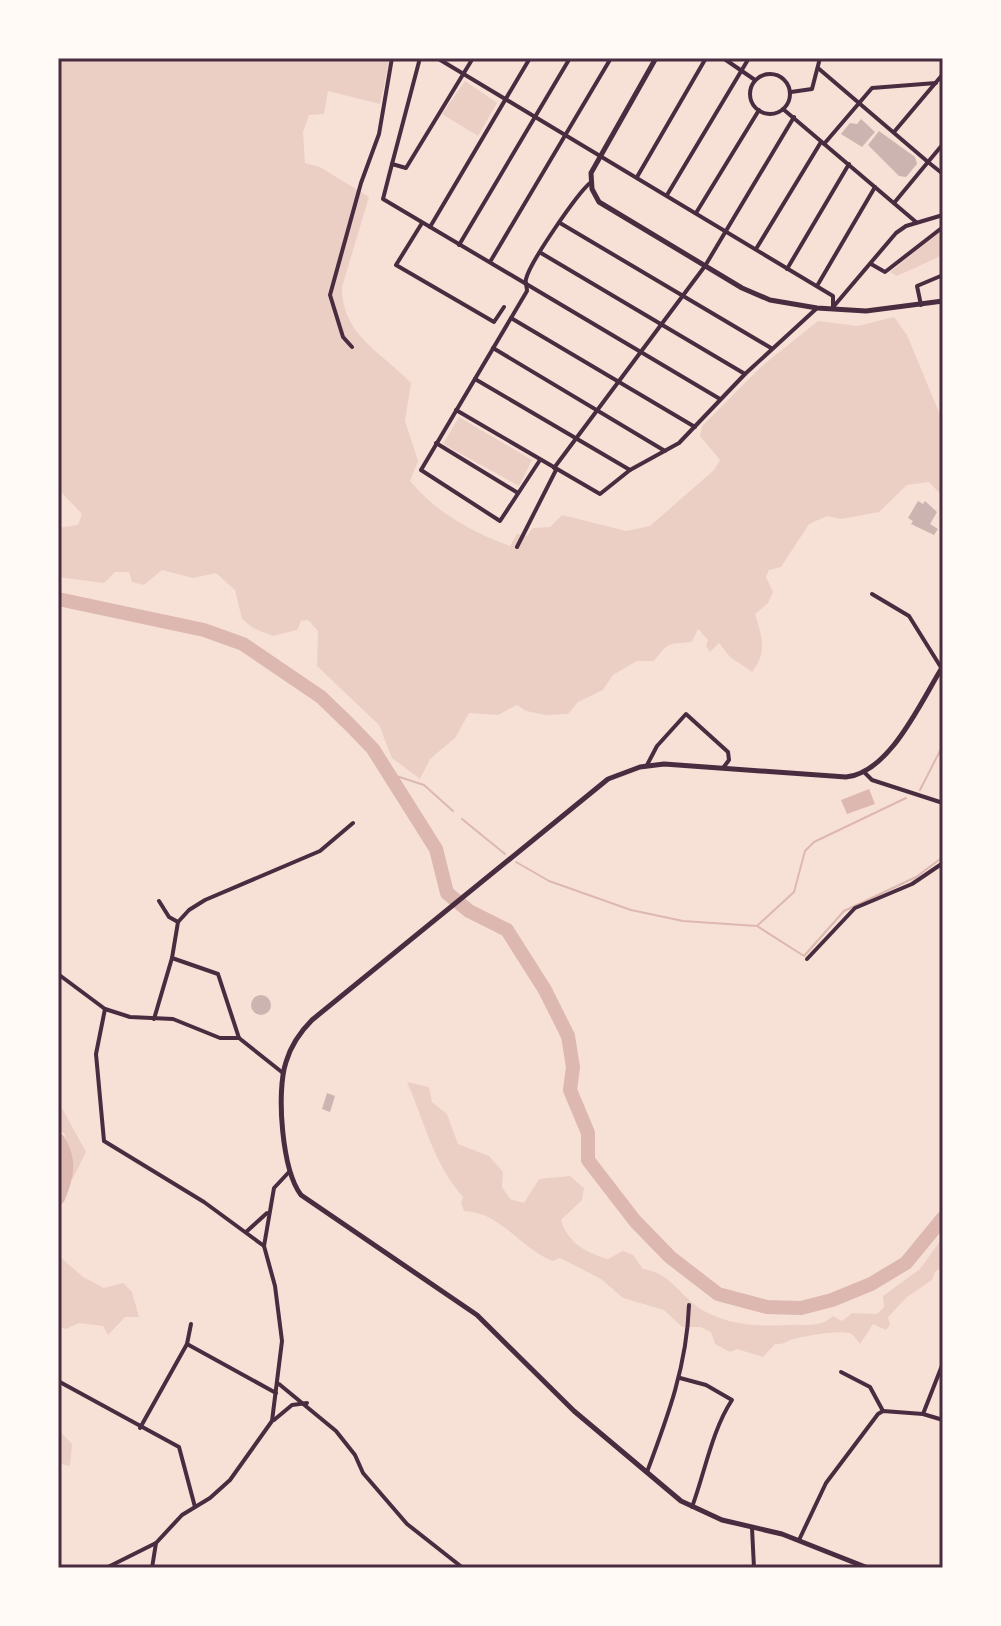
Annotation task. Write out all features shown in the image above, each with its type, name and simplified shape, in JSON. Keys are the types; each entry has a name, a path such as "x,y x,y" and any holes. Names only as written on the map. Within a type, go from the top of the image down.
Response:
{"street":[{"path":"352,347 343,337 330,295 361,183 379,134 392,58"},
{"path":"420,58 383,199 720,399"},
{"path":"437,58 833,296 833,308"},
{"path":"392,164 406,168 473,58"},
{"path":"430,227 530,58"},
{"path":"459,245 570,58"},
{"path":"489,263 611,58"},
{"path":"656,58 591,173 590,183 599,202 705,266 770,300 817,308 866,311 943,301"},
{"path":"636,178 706,58"},
{"path":"723,58 755,80"},
{"path":"667,195 749,58"},
{"path":"790,92 812,89 820,58"},
{"path":"818,68 943,174"},
{"path":"766,74 786,81 790,92 783,109 771,114 759,110 750,94 755,80 766,74"},
{"path":"894,132 943,74"},
{"path":"756,249 823,143 859,102 875,88 936,83"},
{"path":"783,109 916,222"},
{"path":"696,213 759,110"},
{"path":"517,547 555,469 705,266 794,117"},
{"path":"894,203 943,144"},
{"path":"787,269 849,164"},
{"path":"540,460 500,521 421,470 527,291 526,279 541,253 577,193 590,183"},
{"path":"817,286 875,187"},
{"path":"833,308 896,233 916,222 943,215"},
{"path":"422,223 396,265 494,322 504,307"},
{"path":"560,223 772,349"},
{"path":"871,264 885,272 943,227"},
{"path":"541,253 745,374"},
{"path":"921,305 917,286 943,275"},
{"path":"518,291 525,284"},
{"path":"456,410 600,494 630,470 679,443 745,374 817,308"},
{"path":"511,318 695,427"},
{"path":"493,348 665,451"},
{"path":"475,379 630,470"},
{"path":"436,443 518,493"},
{"path":"868,1568 799,1540 692,1507 646,1474 574,1411 477,1315 304,1197 289,1172 283,1073 291,1047 303,1029 608,779 647,765 846,777 865,773 887,754 942,668 909,616 872,594"},
{"path":"647,765 657,746 686,714 728,752 729,760 723,768"},
{"path":"865,773 872,780 943,803"},
{"path":"154,1019 172,958 178,922 189,910 205,900 320,851 353,823"},
{"path":"807,959 855,908 912,884 943,863"},
{"path":"159,901 169,917 178,922"},
{"path":"172,958 218,974 239,1038 283,1073"},
{"path":"58,974 105,1009 130,1017 184,1022 220,1038 239,1038"},
{"path":"105,1009 96,1054 104,1141 204,1202 264,1246"},
{"path":"272,1421 282,1341 275,1286 264,1246 274,1188 289,1172"},
{"path":"246,1232 269,1211"},
{"path":"646,1474 680,1378 688,1341 689,1305"},
{"path":"140,1428 187,1344 191,1324"},
{"path":"187,1344 276,1393"},
{"path":"923,1414 943,1363"},
{"path":"841,1372 870,1387 883,1411"},
{"path":"680,1378 706,1385 732,1400 716,1426 712,1452 692,1507"},
{"path":"58,1381 179,1447 195,1507"},
{"path":"279,1384 307,1403 347,1443 363,1473 407,1524 463,1568"},
{"path":"106,1568 156,1543 230,1480 272,1421 292,1405 307,1403"},
{"path":"883,1411 923,1414 943,1420"},
{"path":"799,1540 837,1465 883,1411"},
{"path":"752,1528 754,1568"},
{"path":"152,1568 156,1543"}],"shaded area":[{"path":"58,58 390,58 380,104 328,91 324,114 309,115 303,132 305,163 320,167 369,197 342,287 344,304 356,331 411,383 405,421 418,461 410,481 443,512 482,534 510,546 517,534 527,536 533,528 550,527 562,515 626,531 650,526 714,470 720,460 700,436 702,426 762,366 818,321 858,326 894,317 907,335 943,422 943,497 929,482 907,485 879,512 841,519 827,516 809,524 781,567 769,570 766,577 773,592 768,603 755,614 762,651 752,672 730,657 719,643 710,652 706,646 708,640 698,629 692,642 670,645 654,661 637,661 613,675 603,690 578,702 568,714 546,715 526,711 517,705 498,715 469,713 455,738 430,759 420,779 392,758 379,725 317,666 318,631 308,620 301,621 297,630 273,636 253,628 242,619 235,590 216,573 193,578 162,570 144,585 132,582 129,572 115,572 104,583 58,577 58,528 78,525 82,514 58,489"},
{"path":"465,81 497,103 478,136 442,114"},
{"path":"943,229 943,255 897,276 890,272"},
{"path":"459,417 532,460 519,486 443,444"},
{"path":"869,789 875,804 847,814 841,800"},
{"path":"407,1082 429,1087 432,1102 447,1114 458,1144 489,1156 503,1172 502,1187 510,1199 524,1203 539,1179 570,1176 584,1188 582,1200 561,1220 573,1241 585,1250 608,1259 623,1251 633,1255 643,1269 662,1276 699,1308 718,1318 771,1326 819,1324 833,1316 842,1321 852,1313 877,1314 884,1307 883,1296 920,1269 943,1237 943,1266 935,1272 932,1280 907,1297 888,1317 890,1325 886,1330 873,1324 860,1344 852,1334 832,1333 775,1344 763,1357 737,1349 730,1352 715,1344 711,1332 700,1327 682,1327 664,1310 623,1298 601,1279 560,1258 553,1261 542,1256 500,1224 477,1213 464,1211 461,1203 463,1197 437,1156"},
{"path":"58,1101 86,1152 72,1180 65,1134 58,1130"},
{"path":"58,1255 83,1277 104,1288 123,1283 132,1292 139,1317 125,1317 108,1335 103,1326 79,1323 66,1329 58,1326"},
{"path":"58,1429 72,1444 70,1466 61,1464 58,1469"}],"building":[{"path":"861,119 875,132 862,147 841,134 850,123 857,124"},
{"path":"879,131 915,157 917,164 906,177 899,176 868,145"},
{"path":"918,501 923,504 925,501 937,512 930,524 938,529 934,535 911,524 913,521 908,518"},
{"path":"261,995 268,998 271,1005 268,1012 261,1015 254,1012 251,1005 254,998"},
{"path":"327,1093 335,1096 330,1112 322,1109"}],"waterway":[{"path":"58,599 204,630 243,644 321,697 373,749 436,849 447,893 469,911 507,930 545,990 568,1036 573,1067 570,1090 588,1133 588,1160 635,1221 670,1257 718,1294 767,1307 801,1308 832,1300 871,1284 906,1263 943,1218"},
{"path":"920,790 943,745"},
{"path":"387,773 424,785 453,811"},
{"path":"758,925 794,892 805,851 814,842 906,798"},
{"path":"462,819 505,854"},
{"path":"516,862 549,881 631,910 683,921 757,926 804,956 844,911 916,877 943,857"},
{"path":"58,1140 65,1155 66,1169 58,1198"}]}
